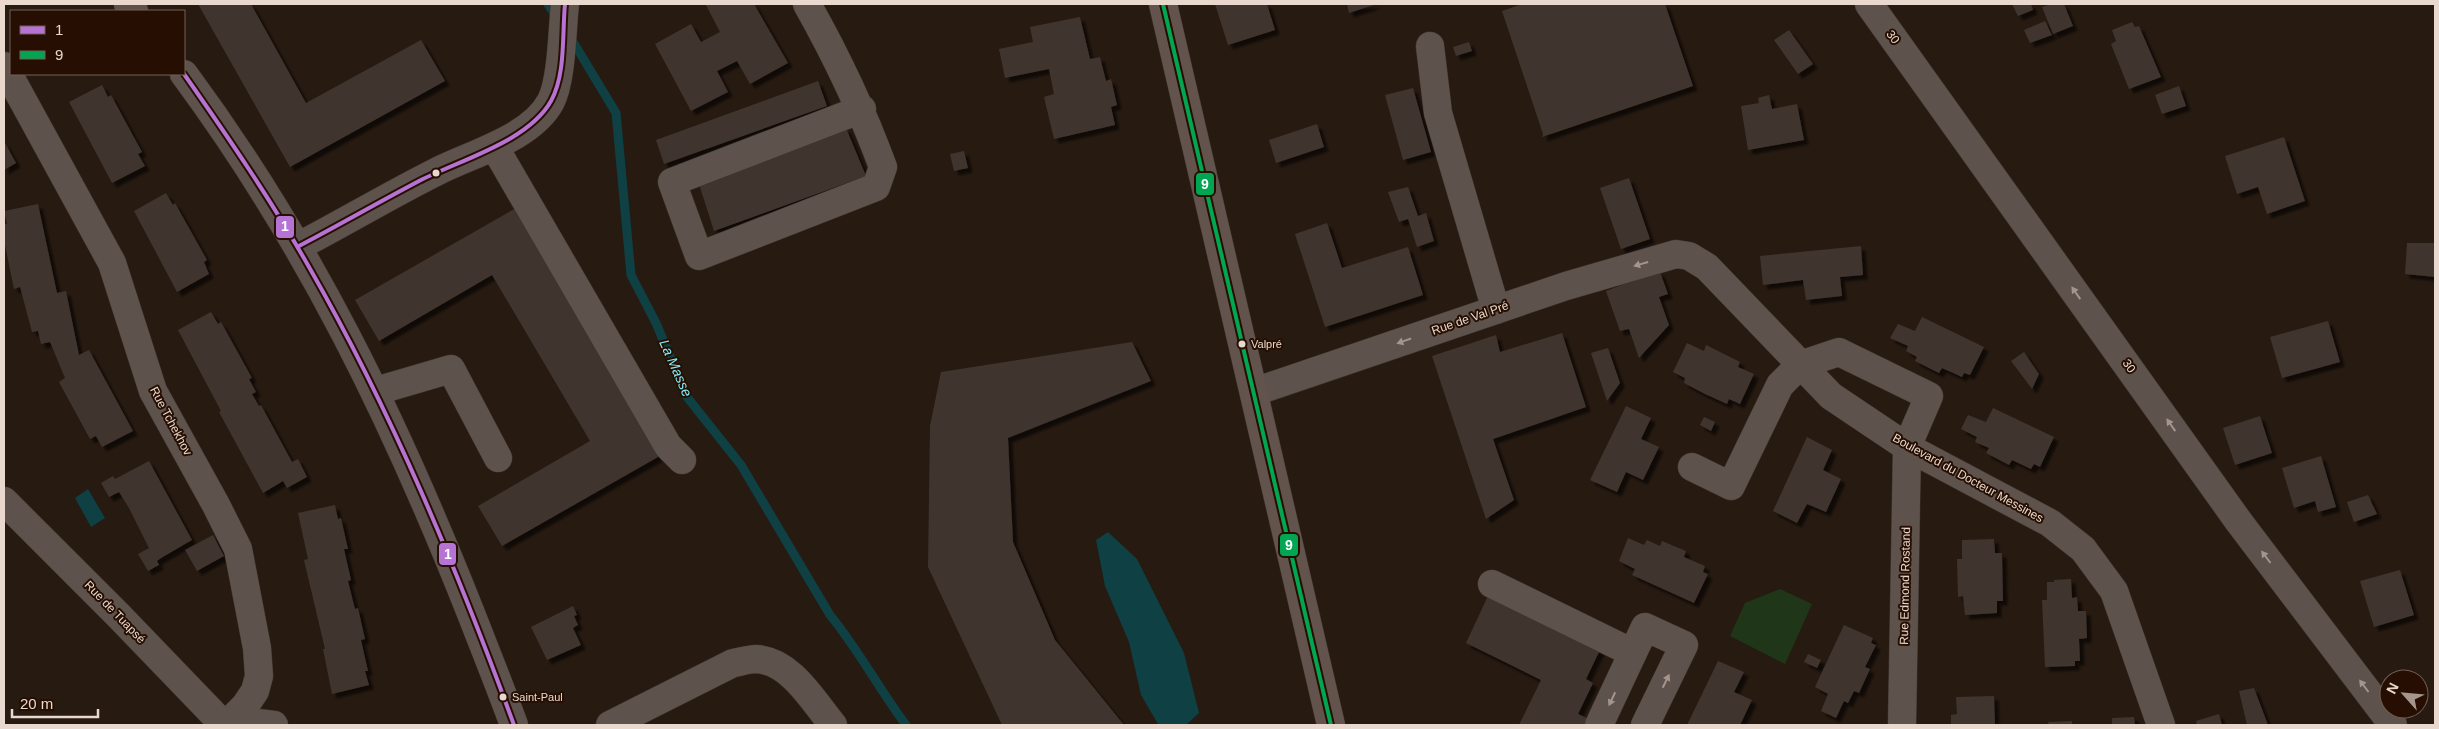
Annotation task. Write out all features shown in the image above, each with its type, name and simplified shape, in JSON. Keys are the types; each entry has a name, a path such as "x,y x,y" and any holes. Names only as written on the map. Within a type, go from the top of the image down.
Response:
{"main road":[{"path":"1163,4 1330,725"}],"street":[{"path":"299,246 437,171 494,146 527,126 544,112 556,87 564,4"},
{"path":"807,4 833,49 862,109 884,167 876,187 699,256 672,182 862,109"},
{"name":"30","path":"1869,4 2239,522 2393,725"},
{"path":"1430,46 1438,113 1496,310"},
{"name":"Rue Tchekhov","path":"4,66 112,263 153,391 238,549 257,648 259,676 255,691 225,725"},
{"path":"185,75 256,176 299,246 376,391 430,509 514,725"},
{"path":"494,146 668,446 682,460"},
{"name":"Rue de Val Pré","path":"1254,392 1566,286 1676,254 1689,256"},
{"name":"Boulevard du Docteur Messines","path":"1689,256 1707,267 1831,396 1907,447 2050,524 2083,549 2114,591 2161,725"},
{"path":"1692,467 1731,486 1780,385 1800,365 1840,352 1929,396 1907,447"},
{"path":"376,391 451,369 498,458"},
{"name":"Rue Edmond Rostand","path":"1902,725 1907,447"},
{"name":"Rue de Tuapsé","path":"4,501 120,616 225,725"},
{"path":"1492,584 1633,653"},
{"path":"1599,725 1645,627 1684,645 1645,725"},
{"path":"610,725 733,663 756,659 772,663 789,673 834,725"},
{"path":"236,725 258,723 274,725"}],"green space":[{"path":"1780,589 1812,604 1785,664 1730,636 1745,603"}],"water":[{"path":"88,489 105,518 91,527 75,498"},
{"path":"1108,532 1137,559 1184,653 1199,713 1186,725 1158,724 1141,695 1129,642 1105,586 1096,540"}],"building":[{"path":"198,4 251,4 306,103 421,40 445,81 290,167"},
{"path":"754,4 788,63 750,84 737,61 717,71 728,92 691,111 655,44 691,24 701,42 720,32 706,5"},
{"path":"1215,4 1267,4 1275,30 1228,45"},
{"path":"1347,4 1377,4 1349,13"},
{"path":"1522,4 1665,4 1693,86 1542,137 1543,134 1502,11"},
{"path":"2012,4 2031,4 2033,10 2018,16"},
{"path":"2051,4 2064,4 2073,26 2053,34 2042,7"},
{"path":"1080,17 1090,59 1100,57 1106,81 1111,79 1117,105 1111,107 1115,125 1054,139 1044,97 1054,94 1049,69 1005,78 999,49 1033,42 1030,27"},
{"path":"2045,21 2052,35 2030,43 2024,30"},
{"path":"2132,22 2135,27 2139,26 2161,77 2129,89 2111,44 2116,41 2112,30"},
{"path":"1789,30 1813,64 1798,74 1774,40"},
{"path":"1469,42 1472,51 1456,56 1453,47"},
{"path":"818,81 827,106 664,164 656,140"},
{"path":"102,85 108,97 111,95 142,152 138,154 145,166 112,183 69,102"},
{"path":"2179,86 2186,106 2162,114 2155,95"},
{"path":"1413,88 1431,152 1403,160 1385,95"},
{"path":"1769,95 1772,109 1797,104 1804,140 1748,150 1741,106 1759,103 1758,98"},
{"path":"1317,124 1324,147 1276,163 1269,140"},
{"path":"846,128 866,176 714,231 699,184"},
{"path":"2284,137 2305,201 2267,214 2258,187 2237,194 2225,156"},
{"path":"4,141 16,163 4,170"},
{"path":"964,151 968,168 954,171 950,154"},
{"path":"1629,178 1650,239 1621,249 1600,188"},
{"path":"1408,187 1418,216 1426,213 1434,241 1417,247 1408,219 1399,222 1388,192"},
{"path":"166,193 173,205 175,203 207,260 204,262 209,274 177,292 134,211"},
{"path":"38,204 57,293 66,291 79,355 89,350 133,431 102,447 96,436 90,439 59,382 65,378 50,342 41,344 38,331 32,332 20,287 14,289 4,240 4,224 7,224 4,211"},
{"path":"516,208 658,457 502,546 478,506 590,441 492,275 379,341 355,300"},
{"path":"1327,223 1342,268 1408,247 1423,295 1325,327 1295,234"},
{"path":"2407,243 2435,243 2435,277 2405,274"},
{"path":"1861,246 1863,275 1840,277 1842,296 1806,300 1803,280 1763,285 1760,256"},
{"path":"1660,272 1668,294 1659,297 1669,325 1639,358 1629,329 1620,331 1606,291"},
{"path":"211,312 218,324 221,322 252,378 249,379 256,392 252,394 259,406 261,405 292,462 298,459 307,477 287,488 283,481 263,493 219,412 221,411 178,330"},
{"path":"1922,317 1984,347 1970,375 1964,373 1962,377 1942,368 1939,373 1915,361 1917,357 1906,351 1908,346 1890,338 1898,324 1915,331"},
{"path":"2328,321 2340,362 2282,378 2270,337"},
{"path":"1562,333 1586,407 1493,439 1514,500 1486,519 1432,356 1496,335 1500,352"},
{"path":"1132,342 1151,381 1008,438 1013,542 1055,640 1124,725 1002,725 928,567 930,426 941,372"},
{"path":"1687,343 1704,351 1706,345 1740,362 1738,367 1754,374 1740,404 1729,399 1727,404 1705,394 1684,383 1685,378 1673,372"},
{"path":"1608,348 1620,383 1607,401 1591,353"},
{"path":"2024,352 2039,374 2032,389 2011,361"},
{"path":"1626,406 1651,418 1641,439 1659,447 1643,480 1626,472 1617,492 1590,480"},
{"path":"1993,408 2054,437 2040,467 2034,464 2031,469 2012,460 2009,465 1986,453 1989,448 1975,442 1977,437 1961,429 1968,415 1986,422"},
{"path":"2260,416 2272,453 2235,465 2223,428"},
{"path":"1704,417 1715,422 1711,431 1700,425"},
{"path":"1807,437 1832,450 1823,470 1841,479 1826,512 1807,504 1797,523 1773,511"},
{"path":"2321,456 2336,507 2318,512 2315,501 2294,508 2282,468"},
{"path":"149,461 192,540 161,558 157,561 159,565 148,571 138,554 149,548 129,508 119,492 109,497 101,483 113,476 115,479"},
{"path":"2368,495 2377,514 2354,522 2347,502"},
{"path":"335,505 338,519 341,518 348,549 344,549 351,580 348,581 355,609 358,608 365,639 361,640 369,685 332,694 323,649 325,649 304,560 308,559 298,513"},
{"path":"213,535 224,556 197,571 185,550"},
{"path":"1628,538 1644,545 1647,540 1660,546 1662,541 1686,551 1684,557 1705,566 1703,572 1708,574 1694,603 1632,575 1635,569 1619,561"},
{"path":"1994,539 1995,553 2002,553 2003,601 1997,601 1997,613 1965,615 1963,596 1958,597 1957,559 1962,559 1962,540"},
{"path":"2400,570 2414,615 2374,627 2360,581"},
{"path":"2071,579 2072,598 2077,597 2078,611 2086,611 2087,638 2079,639 2080,661 2075,661 2075,666 2045,667 2042,600 2047,600 2047,582"},
{"path":"1488,596 1600,650 1586,679 1593,683 1578,714 1589,719 1586,725 1519,725 1541,680 1466,643"},
{"path":"573,606 577,615 574,616 578,625 573,628 581,645 547,660 531,627"},
{"path":"1844,625 1873,638 1871,643 1876,645 1865,667 1870,669 1859,693 1854,691 1848,703 1844,701 1836,718 1821,711 1828,694 1815,687"},
{"path":"1808,654 1821,660 1817,668 1804,662"},
{"path":"1718,661 1744,672 1734,692 1752,700 1740,725 1687,725"},
{"path":"2254,688 2268,725 2247,725 2239,691"},
{"path":"1994,696 1995,725 1951,725 1951,715 1957,714 1956,697"},
{"path":"2219,714 2222,725 2197,725 2196,721"},
{"path":"2134,717 2135,725 2112,725 2112,718"},
{"path":"2072,721 2072,725 2049,725 2048,722"}],"waterway":[{"name":"La Masse","path":"548,4 557,18"},
{"name":"La Masse","path":"569,35 616,113 631,275 656,323 687,397 741,465 830,615 850,641 906,725"}],"transit line":[{"name":"1","path":"299,246 419,181 510,139 526,128 540,115 551,101 556,90 561,66 565,4"},
{"name":"9","path":"1163,4 1331,725"},
{"name":"1","path":"185,75 280,217 368,378 446,550 514,725"}],"place":[{"name":"Valpré","path":"1242,344"},
{"name":"Saint-Paul","path":"503,697"}]}
